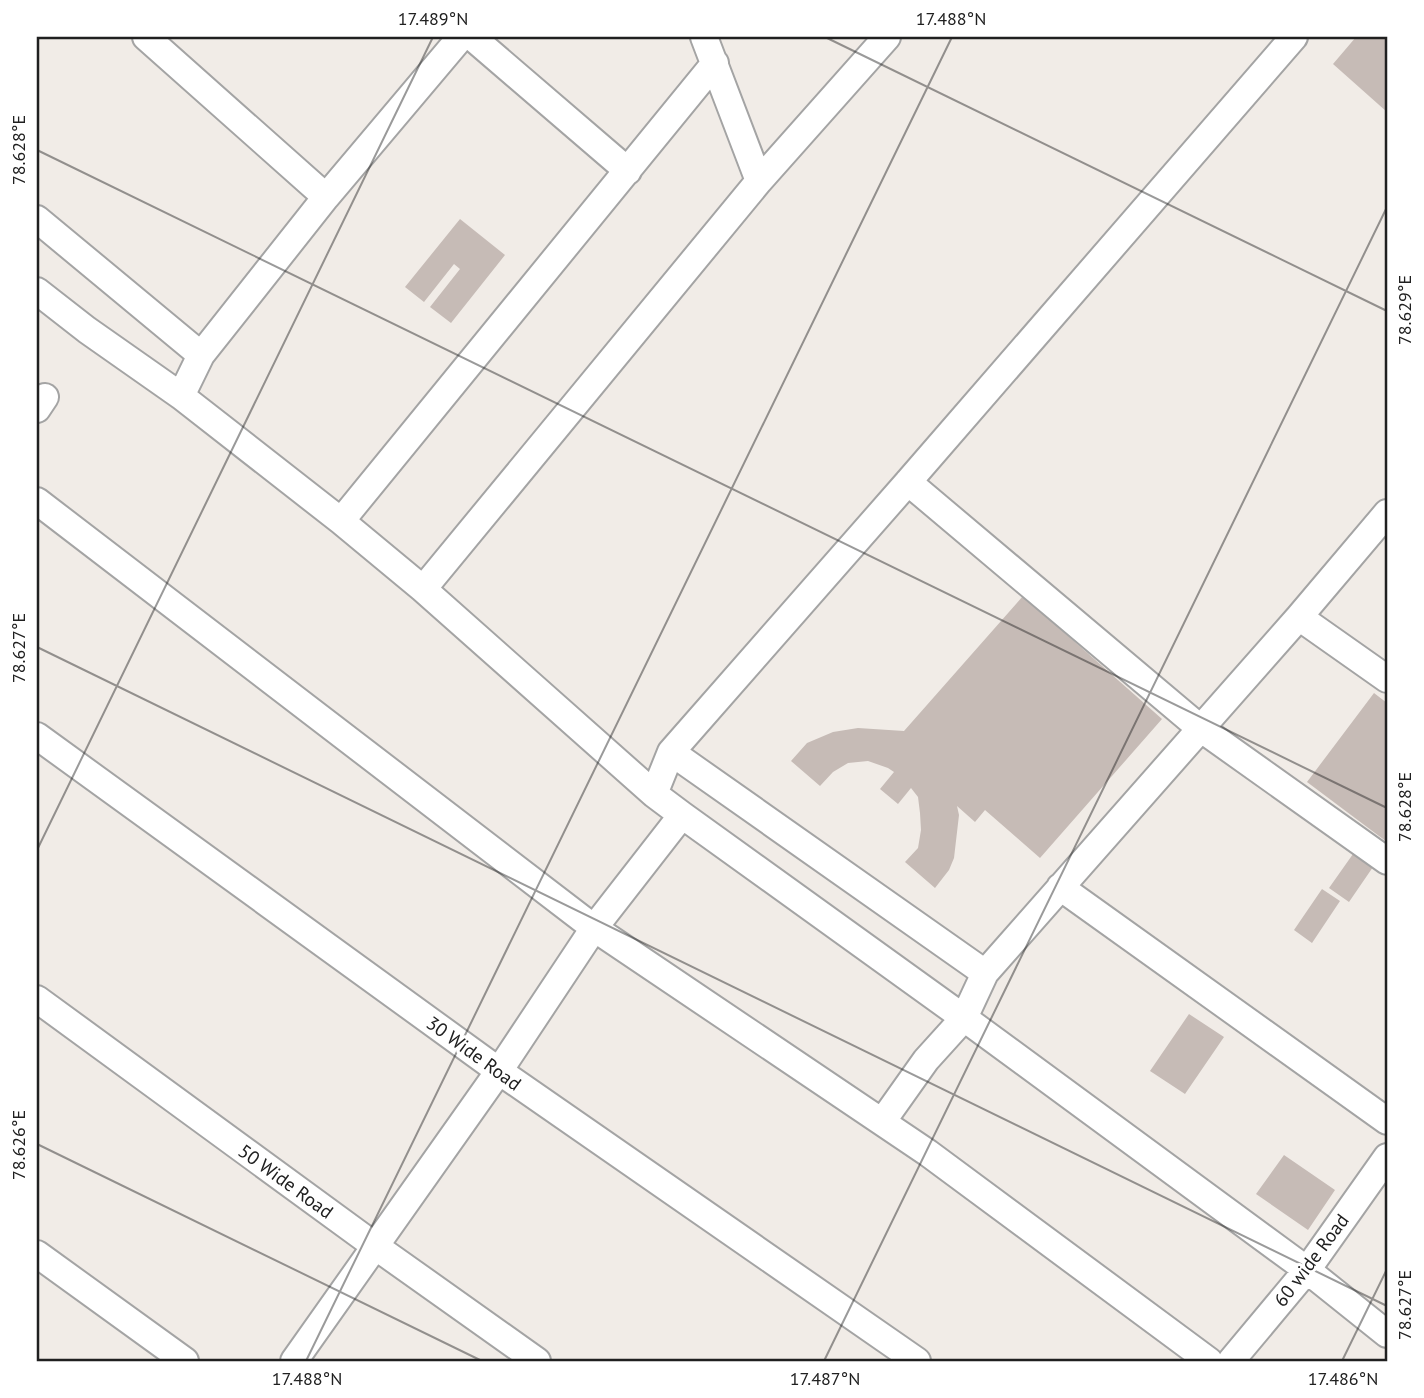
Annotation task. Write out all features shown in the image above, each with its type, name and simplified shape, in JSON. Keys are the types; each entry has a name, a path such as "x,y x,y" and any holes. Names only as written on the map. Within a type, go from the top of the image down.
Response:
{"street":[{"path":"146,37 326,197"},
{"path":"181,396 201,355 326,197 461,37"},
{"path":"472,37 628,171"},
{"path":"704,37 759,181"},
{"path":"423,589 759,181 887,37"},
{"path":"654,794 671,752 1294,37"},
{"path":"341,521 715,63"},
{"path":"37,219 201,355"},
{"path":"37,291 181,396 341,521 423,589 654,794 1307,1270 1387,1334"},
{"path":"908,482 1200,728 1387,861"},
{"path":"37,501 594,928 928,1153 1209,1361"},
{"path":"882,1122 926,1060 964,1018 985,973 1299,617 1387,513"},
{"path":"1299,617 1387,679"},
{"name":"30 Wide Road","path":"37,736 499,1071 917,1361"},
{"path":"671,752 985,973"},
{"path":"294,1361 499,1071 594,928 682,815"},
{"path":"1060,887 1387,1121"},
{"name":"50 Wide Road","path":"37,999 374,1246 537,1361"},
{"name":"60 wide Road","path":"1231,1361 1307,1270 1387,1157"},
{"path":"37,1254 185,1361"}],"building":[{"path":"1356,37 1387,37 1387,112 1333,64"},
{"path":"460,219 505,255 451,323 430,307 460,269 454,264 424,302 405,287"},
{"path":"1023,596 1162,719 1040,858 985,810 975,822 957,806 959,815 954,858 949,870 935,888 905,862 918,848 920,813 918,797 911,788 898,804 880,789 894,772 868,761 848,763 833,772 820,786 791,761 807,743 833,732 858,728 904,731"},
{"path":"1374,693 1387,703 1387,842 1307,782"},
{"path":"1353,854 1373,867 1349,902 1329,888"},
{"path":"1322,889 1340,901 1312,943 1294,930"},
{"path":"1189,1014 1224,1037 1185,1094 1150,1071"},
{"path":"1284,1155 1335,1190 1308,1230 1256,1194"}]}
